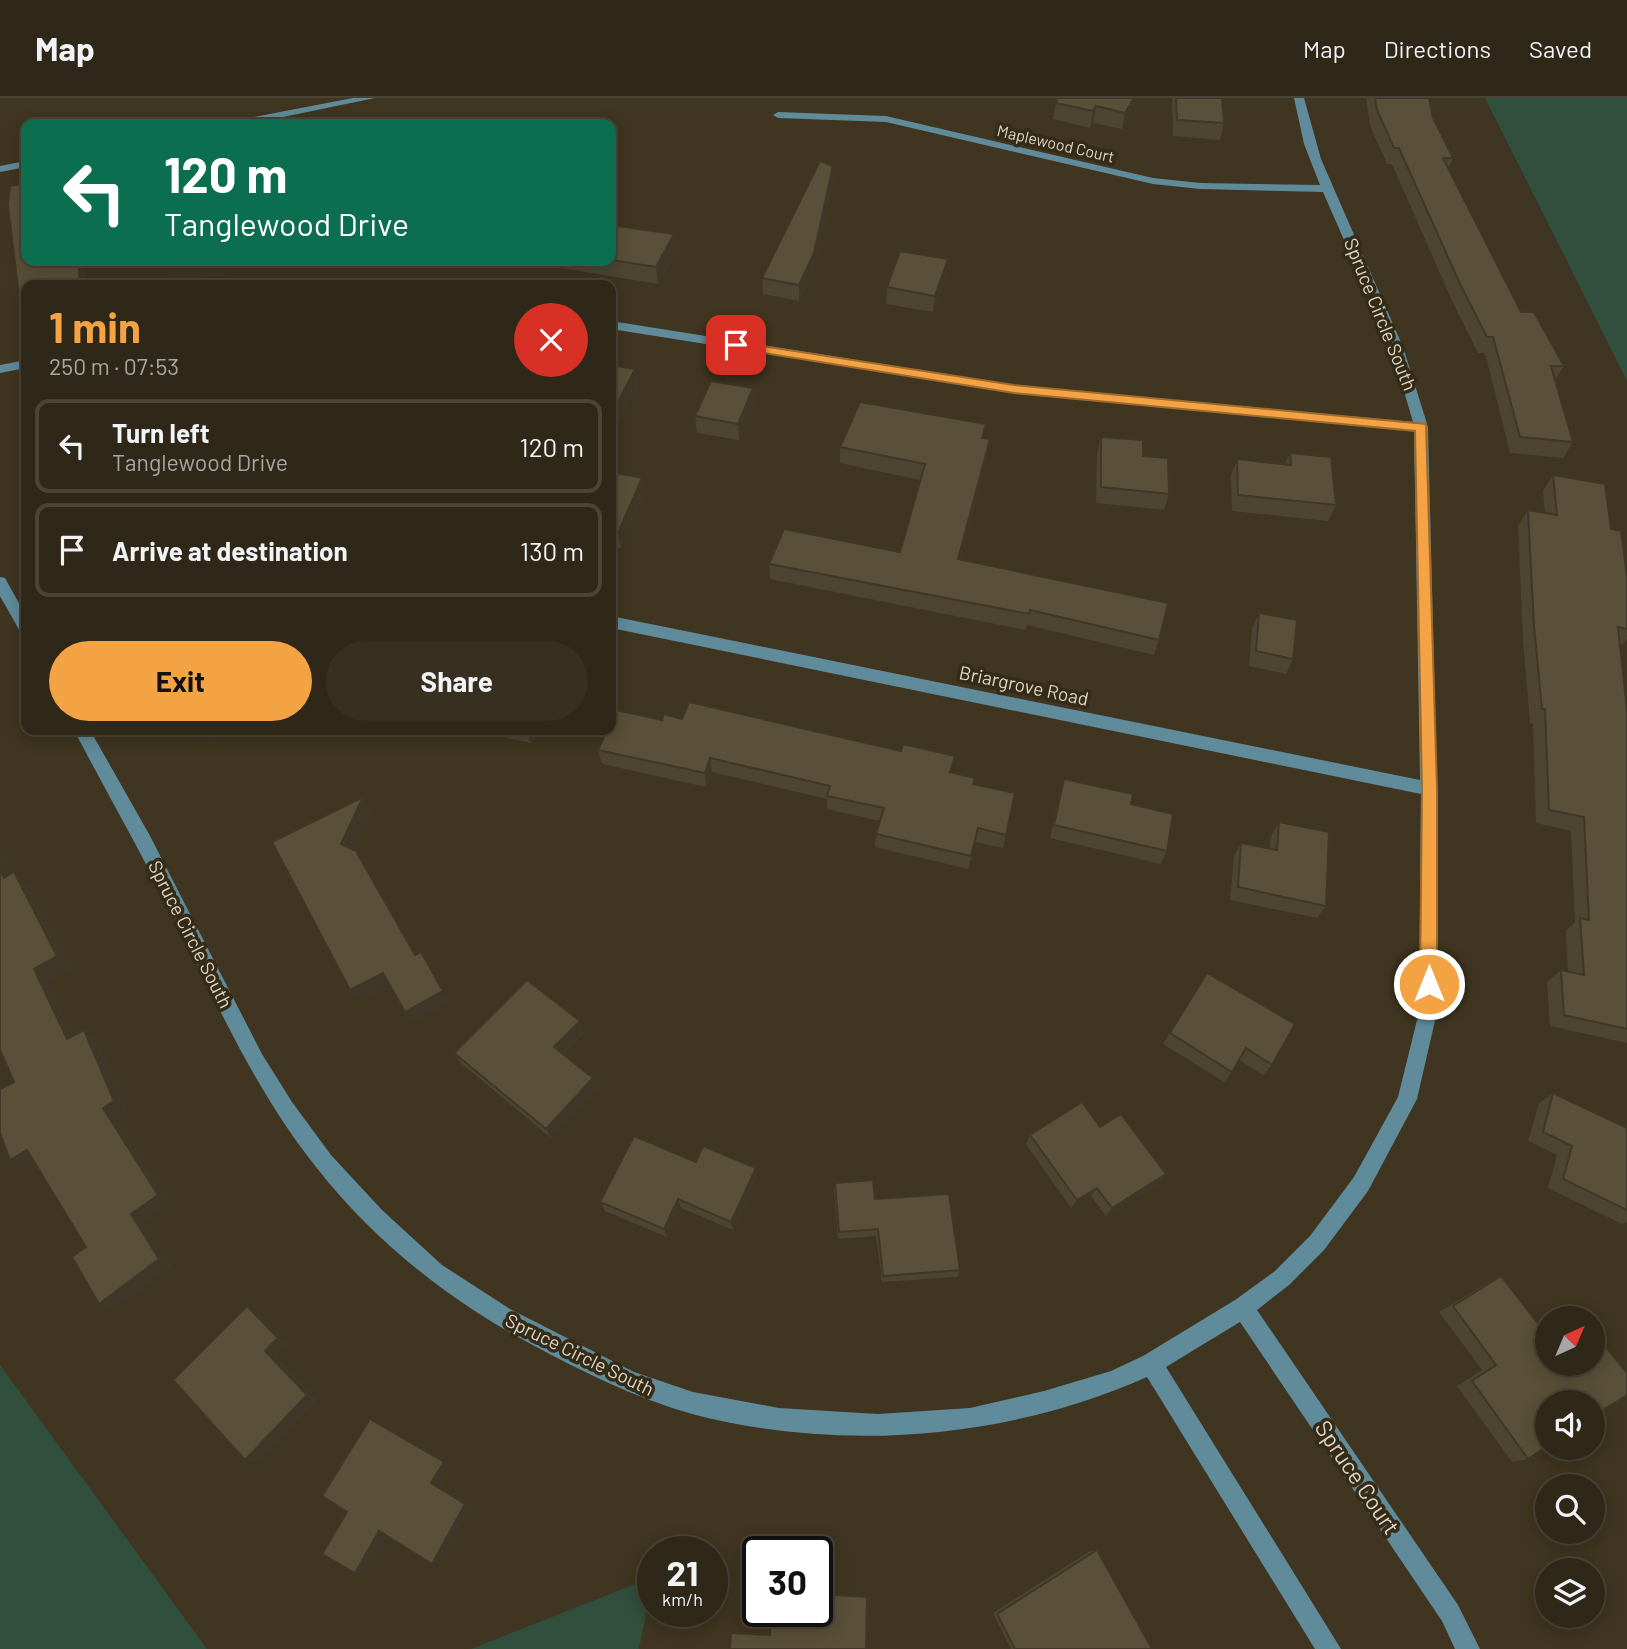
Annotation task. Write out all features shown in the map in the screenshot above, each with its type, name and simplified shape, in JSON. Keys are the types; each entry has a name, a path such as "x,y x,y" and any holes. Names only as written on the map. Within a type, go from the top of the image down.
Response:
{"street":[{"path":"259,119 370,98"},
{"name":"Spruce Circle South","path":"85,735 143,839 255,1060 285,1109 324,1162 375,1217 435,1272 502,1317 631,1382 693,1403 779,1419 878,1425 970,1419 1044,1402 1113,1381 1151,1364 1243,1308 1282,1278 1317,1243 1361,1184 1406,1099 1429,1012 1429,789 1421,427 1415,395 1400,350 1328,189 1301,120 1299,98"},
{"name":"Maplewood Court","path":"778,115 886,119 1153,181 1200,186 1328,189"},
{"path":"0,169 21,165"},
{"path":"616,326 1014,389 1421,427"},
{"path":"0,369 21,365"},
{"path":"0,582 21,620"},
{"name":"Briargrove Road","path":"616,623 1429,789"},
{"name":"Spruce Court","path":"1243,1308 1450,1613 1468,1649"},
{"path":"1151,1364 1329,1649"}],"green space":[{"path":"1485,98 1627,98 1627,381"},
{"path":"0,1365 207,1649 0,1649"},
{"path":"637,1583 637,1627 643,1627 639,1649 471,1649"}],"building":[{"path":"1057,98 1134,98 1125,113 1096,106 1093,111 1056,103"},
{"path":"1176,98 1222,98 1224,123 1177,120"},
{"path":"1375,98 1429,98 1433,118 1453,158 1443,158 1521,312 1534,312 1564,366 1551,366 1573,442 1520,437 1493,337 1487,337 1461,286 1399,148 1394,148 1377,110"},
{"path":"820,161 833,166 814,253 799,285 762,278"},
{"path":"21,184 21,266 78,266 80,280 21,280 19,296 8,205 10,186"},
{"path":"616,226 674,234 656,267 616,261"},
{"path":"900,251 948,259 935,296 887,287"},
{"path":"616,366 635,369 617,404"},
{"path":"711,381 753,388 738,424 695,416"},
{"path":"860,402 986,424 982,438 990,439 958,559 1168,603 1159,640 1030,610 1029,614 769,564 784,529 900,552 925,464 840,447"},
{"path":"1101,437 1143,440 1143,456 1168,458 1169,494 1101,487"},
{"path":"1290,453 1331,457 1336,505 1238,495 1237,459 1291,465"},
{"path":"616,473 642,478 616,532"},
{"path":"1553,475 1605,484 1611,529 1621,531 1627,576 1627,629 1618,627 1627,710 1627,1029 1564,1015 1561,970 1584,975 1580,918 1589,920 1584,817 1549,810 1545,709 1542,709 1534,626 1528,510 1557,515"},
{"path":"1259,613 1297,620 1293,659 1256,651"},
{"path":"689,702 901,751 903,744 955,756 950,772 975,778 973,784 1015,793 1006,835 978,828 971,856 876,834 884,808 827,796 830,786 710,758 705,773 598,750 605,735 616,735 616,710 662,720 664,714 682,719"},
{"path":"1064,779 1133,794 1131,804 1173,814 1167,851 1054,825"},
{"path":"363,797 341,844 356,851 415,955 421,952 443,991 405,1012 383,973 350,990 272,842"},
{"path":"1279,822 1329,832 1326,906 1238,887 1241,843 1277,850"},
{"path":"0,869 4,878 14,872 57,956 34,969 67,1039 84,1030 114,1101 103,1108 158,1195 131,1214 159,1259 99,1304 72,1257 86,1247 27,1150 10,1160 0,1133 0,1089 14,1082 0,1050"},
{"path":"1207,973 1295,1024 1272,1065 1246,1048 1232,1072 1170,1033"},
{"path":"527,980 580,1021 554,1047 593,1078 546,1129 454,1053"},
{"path":"1553,1093 1627,1128 1627,1210 1563,1179 1572,1146 1543,1132"},
{"path":"1082,1102 1100,1127 1121,1114 1166,1174 1112,1208 1097,1188 1077,1200 1030,1135"},
{"path":"634,1136 696,1162 703,1146 756,1168 731,1222 678,1199 664,1229 600,1202"},
{"path":"873,1180 875,1199 949,1194 960,1270 883,1276 878,1229 839,1232 835,1183"},
{"path":"1501,1276 1535,1320 1535,1376 1605,1376 1605,1346 1627,1373 1627,1395 1605,1409 1605,1390 1535,1390 1535,1454 1528,1459 1472,1381 1496,1365 1453,1306"},
{"path":"247,1306 278,1338 265,1351 307,1395 245,1460 173,1380"},
{"path":"370,1419 444,1462 431,1483 465,1504 432,1564 379,1531 355,1573 322,1554 347,1512 322,1496"},
{"path":"1097,1550 1152,1649 1015,1649 997,1614"},
{"path":"833,1595 867,1597 866,1649 730,1649 731,1633 770,1635 770,1627 833,1627"}],"route":[{"path":"736,345 1014,389 1421,427 1429,789 1429,984"}]}
